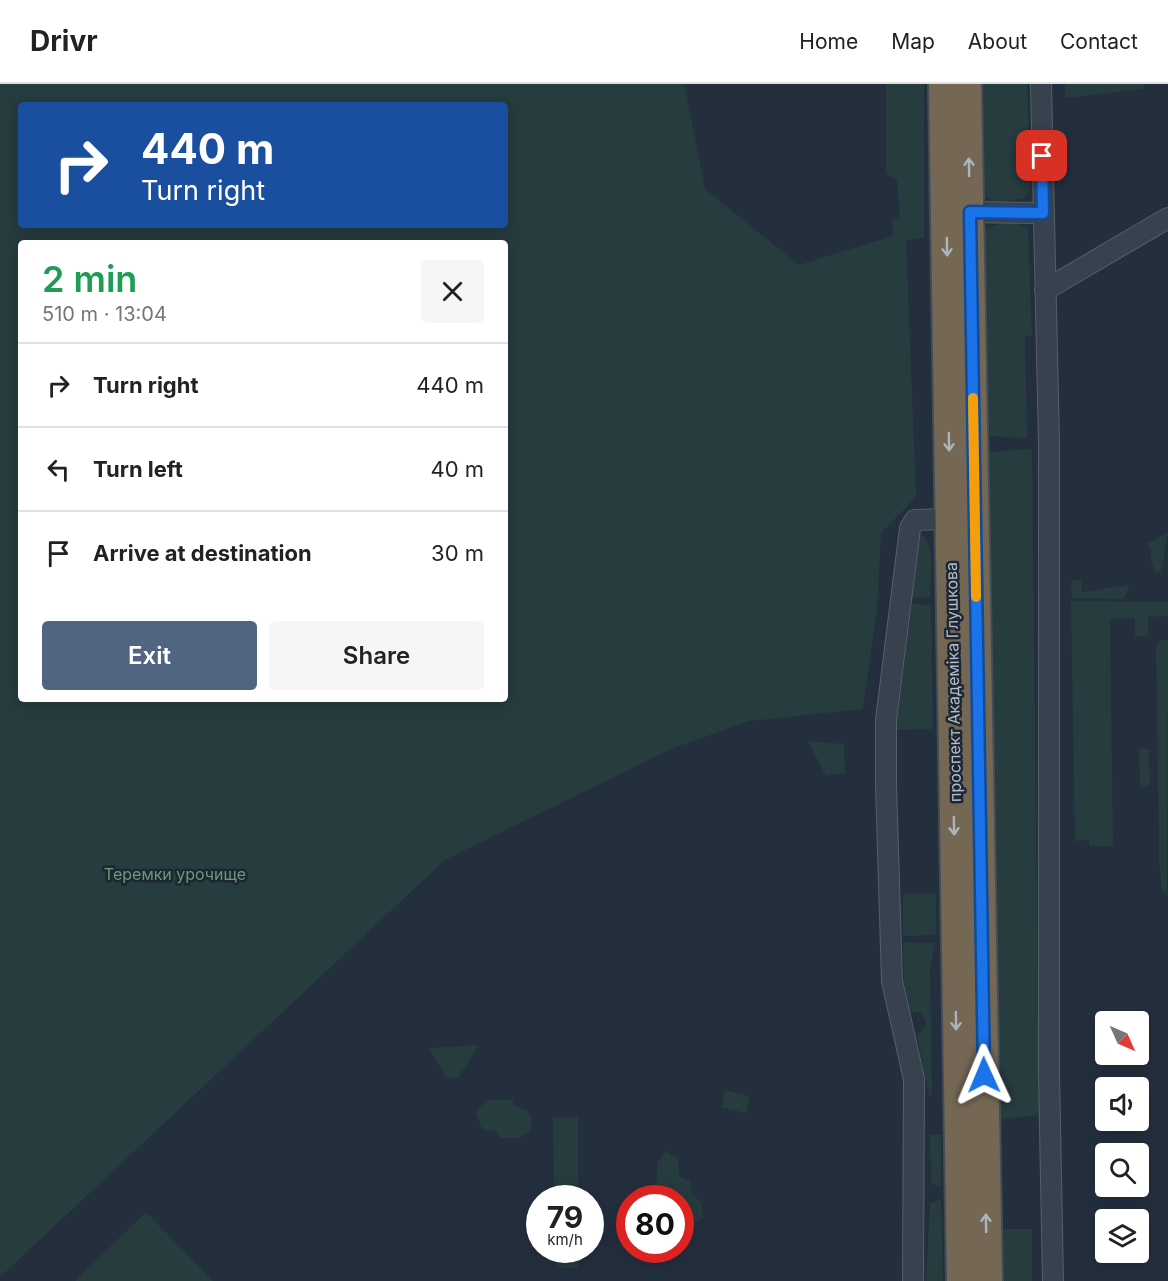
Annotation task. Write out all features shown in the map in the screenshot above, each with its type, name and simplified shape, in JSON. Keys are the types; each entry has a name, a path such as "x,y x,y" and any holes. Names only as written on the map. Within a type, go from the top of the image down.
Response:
{"highway":[{"name":"проспект Академіка Глушкова","path":"943,84 961,1281"},
{"name":"проспект Академіка Глушкова","path":"967,84 987,1281"}],"street":[{"path":"1041,84 1049,480 1049,1074 1053,1281"},
{"path":"970,212 1043,213"},
{"path":"1045,290 1168,218"},
{"path":"913,1281 914,1079 892,981 886,720 910,528 915,520 950,519"}],"green space":[{"name":"Теремки урочище","path":"0,84 684,84 705,189 799,265 893,236 892,220 900,219 897,180 886,174 886,84 924,84 924,238 906,240 916,497 881,533 877,609 863,709 749,721 671,749 445,860 0,1277"},
{"path":"980,84 1027,84 1030,189 1024,198 997,203 982,195"},
{"path":"1065,84 1144,84 1144,89 1065,98"},
{"path":"1010,221 1028,228 1032,335 1025,336 1027,438 987,436 983,229"},
{"path":"1032,449 1039,1115 997,1119 989,452"},
{"path":"1168,532 1160,577 1160,573 1155,573 1150,555 1152,553 1147,544"},
{"path":"920,534 929,545 931,553 930,597 912,598"},
{"path":"1081,580 1082,592 1130,585 1123,599 1072,598 1071,581"},
{"path":"1071,601 1168,602 1168,616 1148,617 1148,636 1135,636 1135,618 1110,619 1113,846 1089,846 1089,840 1075,841"},
{"path":"912,604 931,605 933,729 896,730"},
{"path":"1160,640 1168,640 1167,895 1162,891 1159,861 1156,647"},
{"path":"808,741 844,744 845,773 826,776"},
{"path":"1139,749 1149,749 1150,786 1140,787"},
{"path":"936,893 936,935 903,936 903,894"},
{"path":"903,942 935,943 930,969 932,1095 929,1096 917,1035 926,1022 920,1012 910,1011 904,980"},
{"path":"479,1045 458,1078 446,1077 429,1048"},
{"path":"725,1090 750,1096 746,1113 721,1107"},
{"path":"489,1100 513,1100 513,1105 527,1110 532,1120 529,1132 519,1138 500,1138 496,1132 482,1129 476,1114 478,1108"},
{"path":"578,1117 578,1185 554,1185 553,1118"},
{"path":"930,1135 941,1135 941,1188 931,1183"},
{"path":"666,1151 678,1159 679,1176 690,1182 690,1185 656,1185 657,1163"},
{"path":"694,1196 701,1202 703,1218 694,1223"},
{"path":"941,1199 943,1281 926,1281 930,1204"},
{"path":"146,1212 213,1281 75,1281"},
{"path":"1001,1229 1032,1229 1032,1281 1001,1281"},
{"path":"556,1263 578,1263 578,1269 556,1267"}],"slow traffic":[{"path":"973,398 976,597"}],"route":[{"path":"984,1075 970,212 1043,213 1042,156"}]}
